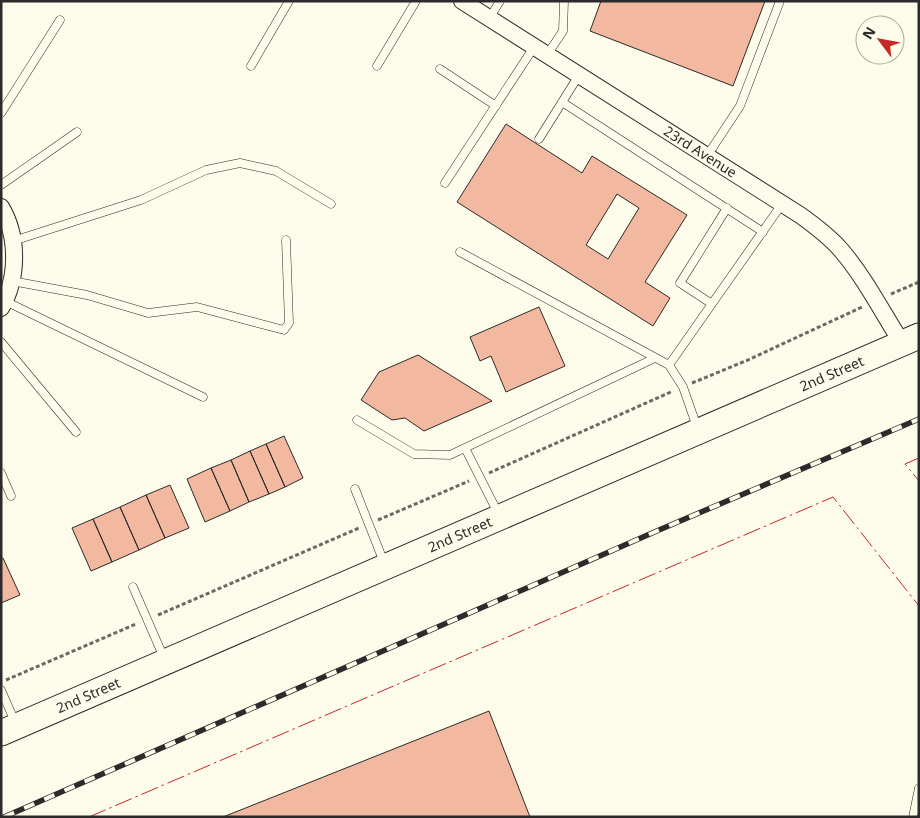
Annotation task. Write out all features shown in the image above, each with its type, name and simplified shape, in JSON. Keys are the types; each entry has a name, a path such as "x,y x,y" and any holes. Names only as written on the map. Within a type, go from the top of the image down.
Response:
{"main road":[{"name":"2nd Street","path":"9,729 910,340"}],"street":[{"name":"23rd Avenue","path":"462,1 821,230 840,249 856,269 876,301 910,340"},
{"path":"1,207 11,230 15,258 12,281 3,305"}],"lane":[{"path":"250,66 289,1"},
{"path":"377,66 416,1"},
{"path":"490,19 500,1"},
{"path":"446,184 496,106 540,51 563,31 564,1"},
{"path":"707,156 740,106 780,1"},
{"path":"1,113 60,20"},
{"path":"440,69 496,106"},
{"path":"539,138 579,75"},
{"path":"562,102 763,232"},
{"path":"1,185 77,132"},
{"path":"13,242 141,200 206,170 240,163 276,171 331,204"},
{"path":"669,365 782,204"},
{"path":"712,304 680,282 727,208"},
{"path":"12,281 87,296 148,313 197,307 284,330 289,323 286,240"},
{"path":"460,252 669,365 683,386 699,431"},
{"path":"3,305 203,397"},
{"path":"1,342 76,432"},
{"path":"358,420 414,454 450,455 655,358"},
{"path":"465,448 499,517"},
{"path":"1,473 11,496"},
{"path":"355,489 386,567"},
{"path":"133,587 166,662"},
{"path":"1,690 9,729"},
{"path":"913,817 919,788"}],"path":[{"path":"1,682 480,477 683,386 748,360 919,282"}],"building":[{"path":"601,1 765,1 733,86 590,31"},
{"path":"506,124 582,173 592,156 687,215 645,282 670,298 653,326 457,202","holes":["617,194 639,208 608,259 586,245"]},
{"path":"539,307 565,366 506,392 491,356 480,361 470,337"},
{"path":"418,355 492,401 424,431 405,418 392,420 361,400 379,372"},
{"path":"284,436 303,478 285,487 266,444"},
{"path":"266,444 285,487 269,494 250,451"},
{"path":"250,451 269,494 249,502 231,460"},
{"path":"231,460 249,502 230,511 211,468"},
{"path":"211,468 230,511 205,522 187,479"},
{"path":"170,485 189,528 165,538 146,495"},
{"path":"146,495 165,538 139,550 120,507"},
{"path":"120,507 139,550 112,562 93,519"},
{"path":"93,519 112,562 91,571 72,528"},
{"path":"3,558 20,595 1,603 1,559"},
{"path":"489,711 530,817 223,817"}],"railway":[{"path":"4,817 659,530 919,419"}],"power":[{"path":"919,458 905,464 919,481"},
{"path":"89,817 833,497 919,606"}]}
